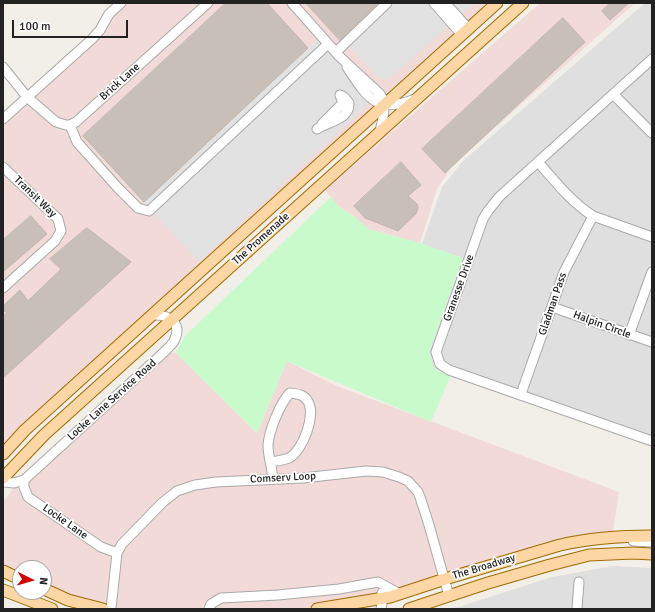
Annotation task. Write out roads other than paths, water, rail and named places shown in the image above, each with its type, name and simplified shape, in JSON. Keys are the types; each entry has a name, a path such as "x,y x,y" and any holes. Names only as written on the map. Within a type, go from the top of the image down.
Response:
{"main road":[{"name":"The Promenade","path":"3,454 25,430 497,3"},
{"name":"The Promenade","path":"3,478 44,436 172,319 523,3"},
{"name":"The Broadway","path":"317,609 400,594 560,544 597,538 652,536"},
{"name":"The Broadway","path":"409,609 550,565 589,555 652,551"},
{"path":"3,590 52,609"},
{"path":"52,593 68,600 103,609"}],"street":[{"path":"3,119 92,39 100,30 109,14 121,3"},
{"name":"Brick Lane","path":"70,125 76,122 208,3"},
{"path":"292,3 338,54 355,80 371,99 384,104 395,105 418,98"},
{"path":"338,54 387,3"},
{"path":"434,3 465,32"},
{"path":"445,3 465,32"},
{"path":"3,67 27,97 56,122 70,125 76,142 138,208 146,211 151,210 328,44"},
{"name":"Granesse Drive","path":"652,59 498,197 488,211 481,226 436,352 440,364 449,370 652,441"},
{"path":"613,94 652,133"},
{"path":"380,131 383,120 384,104"},
{"path":"538,162 570,198 593,216 652,237"},
{"name":"Transit Way","path":"3,167 58,219 61,231 56,241 3,288"},
{"name":"Gladman Pass","path":"521,394 568,262 593,216"},
{"path":"629,335 652,272"},
{"name":"Halpin Circle","path":"552,307 652,342"},
{"path":"152,315 159,314 172,319"},
{"name":"Locke Lane Service Road","path":"3,482 14,483 24,480 161,355 174,342 177,332 176,324 172,319"},
{"path":"271,462 289,458 297,451 304,441 309,426 311,411 308,400 301,395 290,394 286,397 280,408 269,437 268,446 273,479"},
{"name":"Comserv Loop","path":"111,609 117,553 122,544 163,502 177,491 206,483 303,478 371,472 388,473 408,481 420,497 449,596"},
{"name":"Locke Lane","path":"24,480 24,487 28,496 101,547 117,553"},
{"path":"597,538 652,551"},
{"path":"378,582 383,598 381,609"},
{"path":"209,609 211,604 220,598 278,595 339,589 378,582 400,594"},
{"path":"577,609 579,582"}]}
